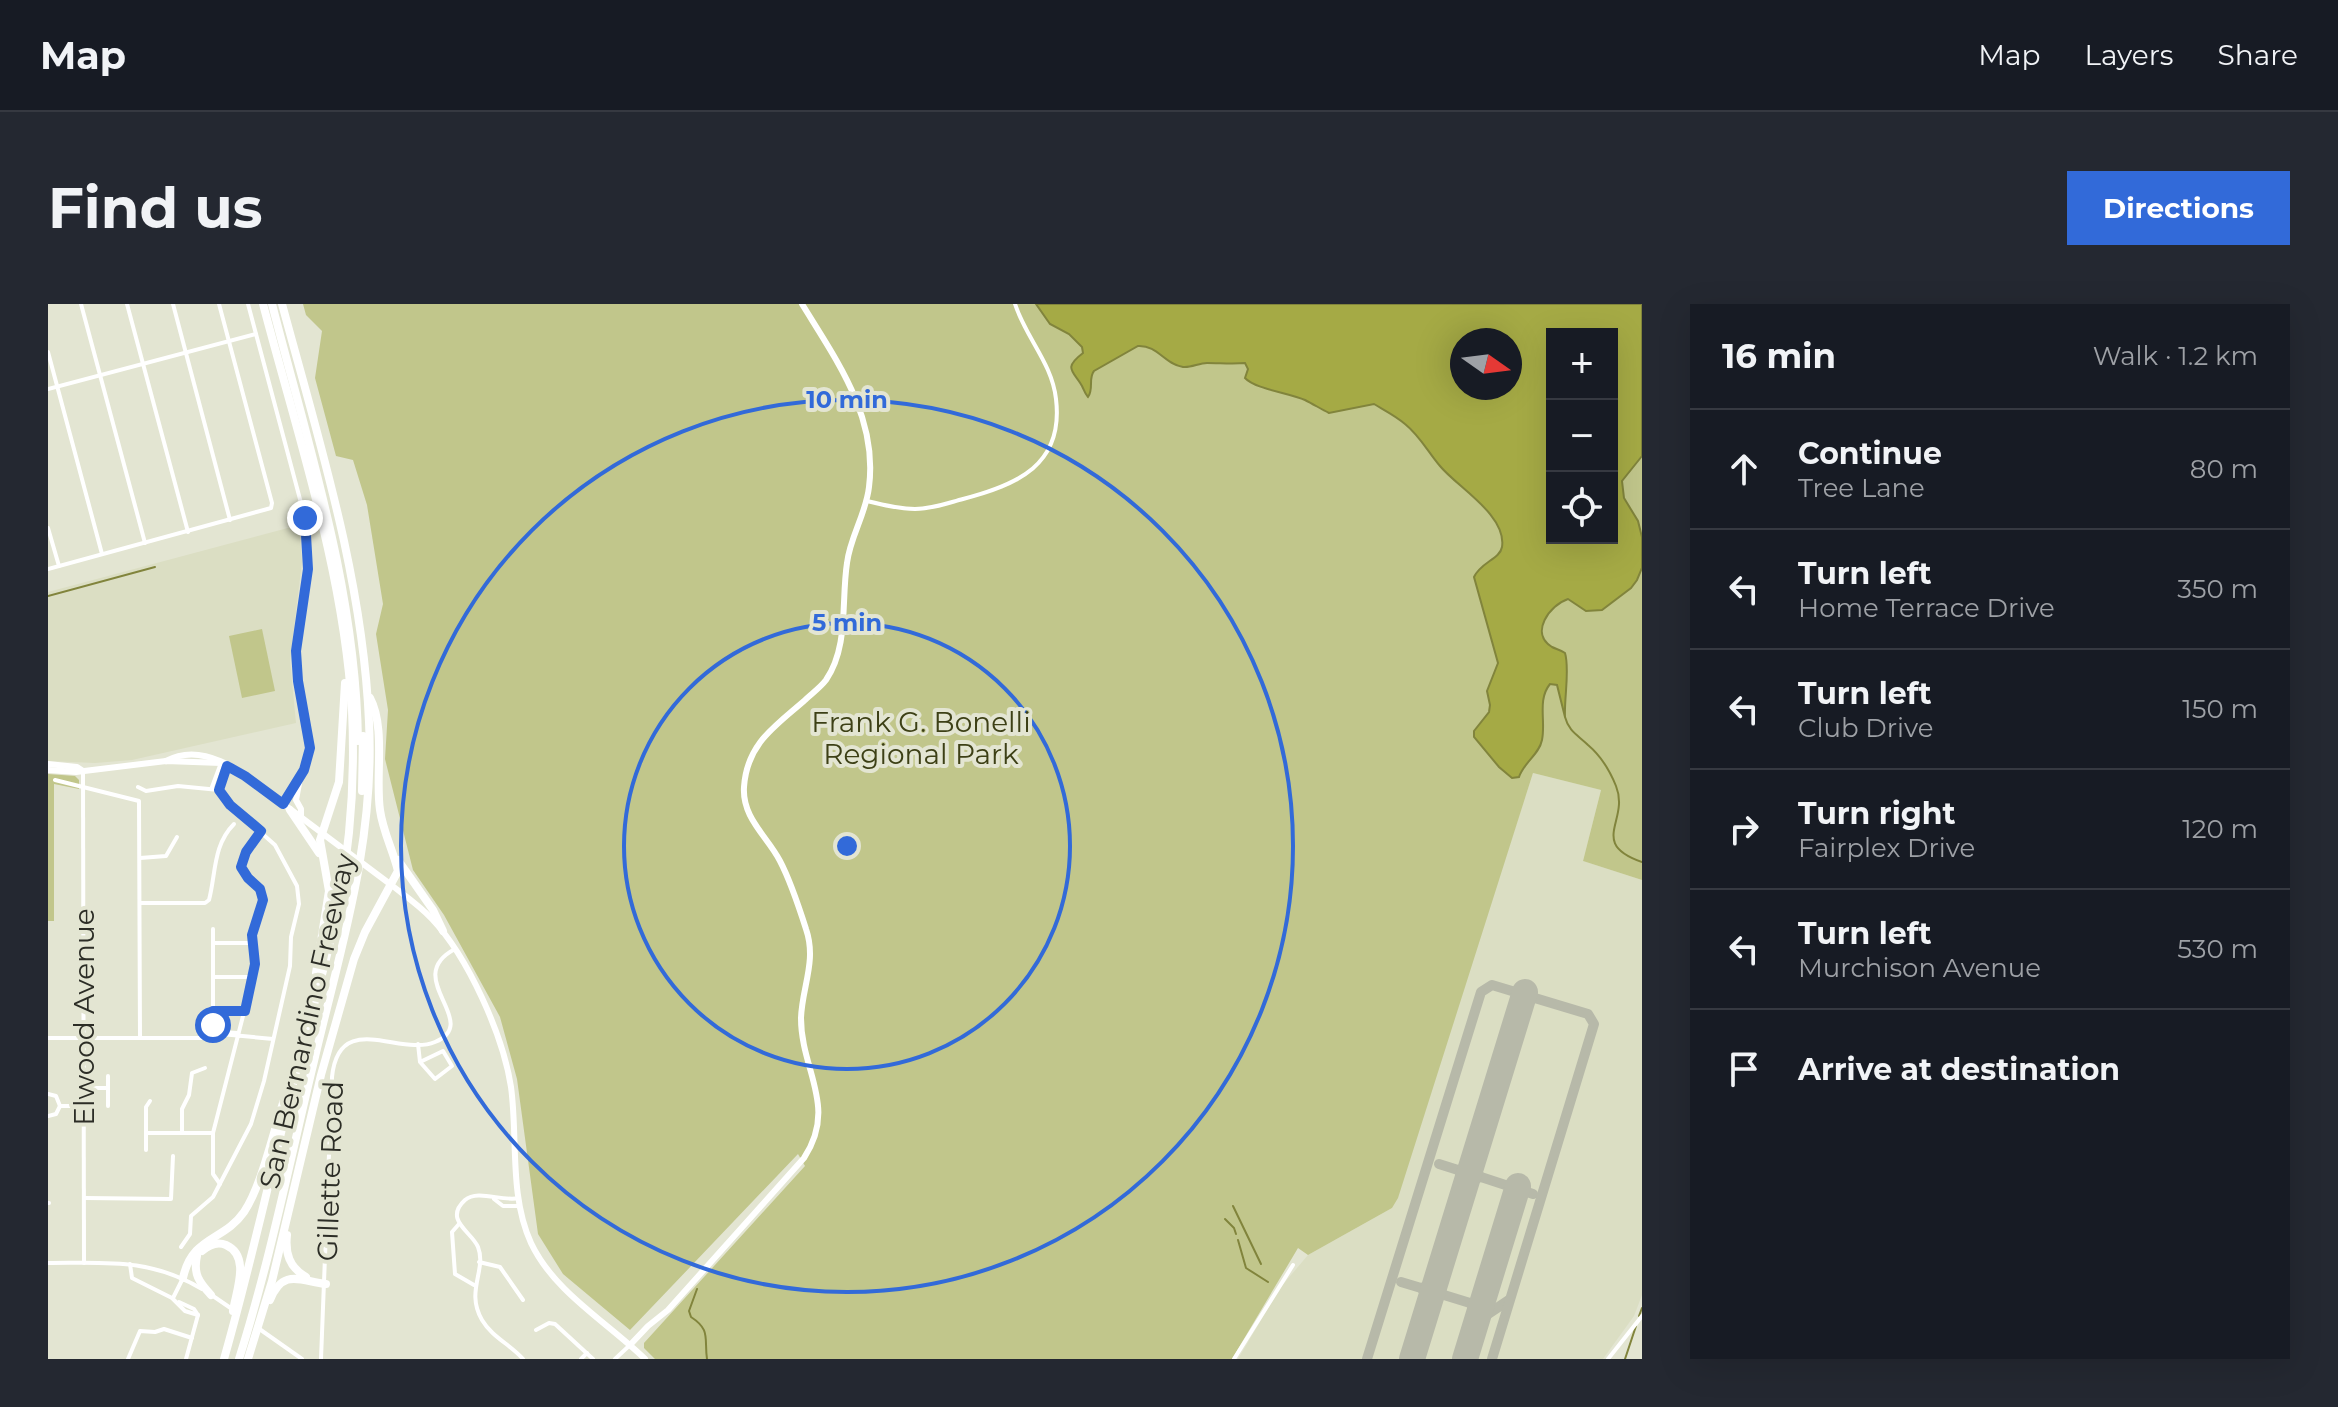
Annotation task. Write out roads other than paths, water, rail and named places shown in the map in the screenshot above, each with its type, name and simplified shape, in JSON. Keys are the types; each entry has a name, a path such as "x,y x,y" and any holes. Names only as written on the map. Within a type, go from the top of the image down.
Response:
{"highway":[{"name":"San Bernardino Freeway","path":"232,1359 228,1347 248,1277 339,901 349,831 353,745 339,601 325,536 263,304"},
{"name":"San Bernardino Freeway","path":"232,1359 283,1192 342,954 356,893 369,778 368,694 352,574 280,305"},
{"path":"280,305 345,570 361,675 363,775 359,832 350,897 326,997 328,1008"},
{"path":"232,1359 339,924 353,843 357,797 357,699 347,607 280,305"},
{"path":"318,989 316,973 329,891 319,847 339,782 347,663"},
{"path":"260,1334 321,1075 357,950 398,871 379,809 375,707 368,694"},
{"path":"286,807 322,857"},
{"path":"388,842 433,910 443,931"},
{"path":"321,1075 342,954"},
{"path":"183,1278 199,1246 227,1229 248,1205 302,1046"},
{"path":"290,1201 286,1244 288,1258 303,1276 326,1284"},
{"path":"183,1278 197,1256 208,1246 220,1244 231,1248 239,1258 240,1271 228,1347"},
{"path":"197,1256 198,1279 211,1295"},
{"path":"248,1359 273,1293 280,1283 296,1278 326,1284"}],"main road":[{"path":"630,1345 668,1310 804,1158 814,1139 819,1117 817,1091 801,1022 810,968 809,941 781,862 756,830 743,790 747,766 759,740 825,682 837,660 847,560 867,501 871,466 865,420 849,383 802,304"},
{"path":"48,767 83,771 166,761 224,764 245,776 422,909 455,949 489,1013 505,1061 514,1112 520,1202 531,1242 548,1270 568,1291 645,1359"},
{"path":"300,778 296,800 301,809 301,818"}],"street":[{"path":"81,304 145,543"},
{"path":"127,304 188,532"},
{"path":"173,304 230,520"},
{"path":"48,569 271,508 219,304"},
{"path":"248,304 308,536 308,569 296,651 310,748 286,807"},
{"path":"867,501 901,509 926,509 997,490 1030,473 1041,461 1056,433 1054,383 1045,359 1015,304"},
{"path":"48,389 256,334"},
{"path":"48,352 102,554"},
{"path":"48,528 59,566"},
{"path":"212,788 224,764"},
{"path":"219,790 224,764"},
{"name":"Elwood Avenue","path":"83,771 84,1263"},
{"path":"55,780 139,801 140,1038"},
{"path":"138,787 146,791 178,786 219,790 281,855 299,895 291,937 291,960 264,1081 249,1130 210,1202 191,1216 190,1234 181,1247"},
{"path":"140,903 205,903 209,900 218,850 234,824"},
{"path":"220,1184 213,1174 213,1133 253,977 256,959 252,943 253,928 262,907 263,894 241,867 246,852 261,831"},
{"path":"140,858 166,856 177,837"},
{"path":"213,929 213,1025"},
{"path":"213,943 252,943"},
{"path":"420,1062 443,1051 452,1066 435,1079 420,1062 418,1044 438,1041 449,1026 450,1014 435,984 434,975 440,958 455,949"},
{"path":"213,977 253,977"},
{"path":"213,1011 245,1011"},
{"path":"48,1038 207,1038 231,1034 273,1039"},
{"name":"Gillette Road","path":"321,1359 332,1077 336,1060 345,1048 365,1039 418,1044"},
{"path":"182,1133 182,1109 189,1095 192,1073 205,1068"},
{"path":"108,1076 108,1106"},
{"path":"84,1088 108,1088"},
{"path":"48,1094 56,1096 60,1106 56,1114 48,1116"},
{"path":"146,1150 146,1107 150,1101"},
{"path":"60,1106 84,1106"},
{"path":"146,1133 213,1133"},
{"path":"85,1198 171,1199 173,1156"},
{"path":"474,1285 455,1274 453,1267 452,1232 459,1224 460,1209 467,1198 480,1195 504,1203 520,1202"},
{"path":"459,1224 477,1245 479,1262 474,1300 482,1320 523,1359"},
{"path":"479,1262 500,1267 523,1300"},
{"path":"48,1263 130,1264 157,1268 183,1278 211,1295 260,1334 302,1359"},
{"path":"130,1264 132,1278 198,1315 186,1359"},
{"path":"1234,1359 1293,1265"},
{"path":"175,1300 183,1278"},
{"path":"1608,1359 1642,1316"},
{"path":"536,1330 549,1323 555,1324 593,1359"},
{"path":"128,1359 140,1331 164,1329 192,1338"},
{"path":"615,1359 630,1345"},
{"path":"581,1359 587,1353"}],"waterway":[{"path":"48,596 155,567"},
{"path":"1565,717 1571,730 1601,759 1616,786 1619,799 1614,839 1617,847 1642,862"},
{"path":"1233,1206 1261,1264"},
{"path":"1225,1219 1236,1234"},
{"path":"1238,1240 1246,1268 1268,1282"},
{"path":"697,1289 689,1311 704,1330 707,1359"},
{"path":"1639,1316 1642,1308"},
{"path":"1625,1359 1636,1326"}],"park label":[{"name":"Frank G. Bonelli Regional Park","path":"921,738"}]}
